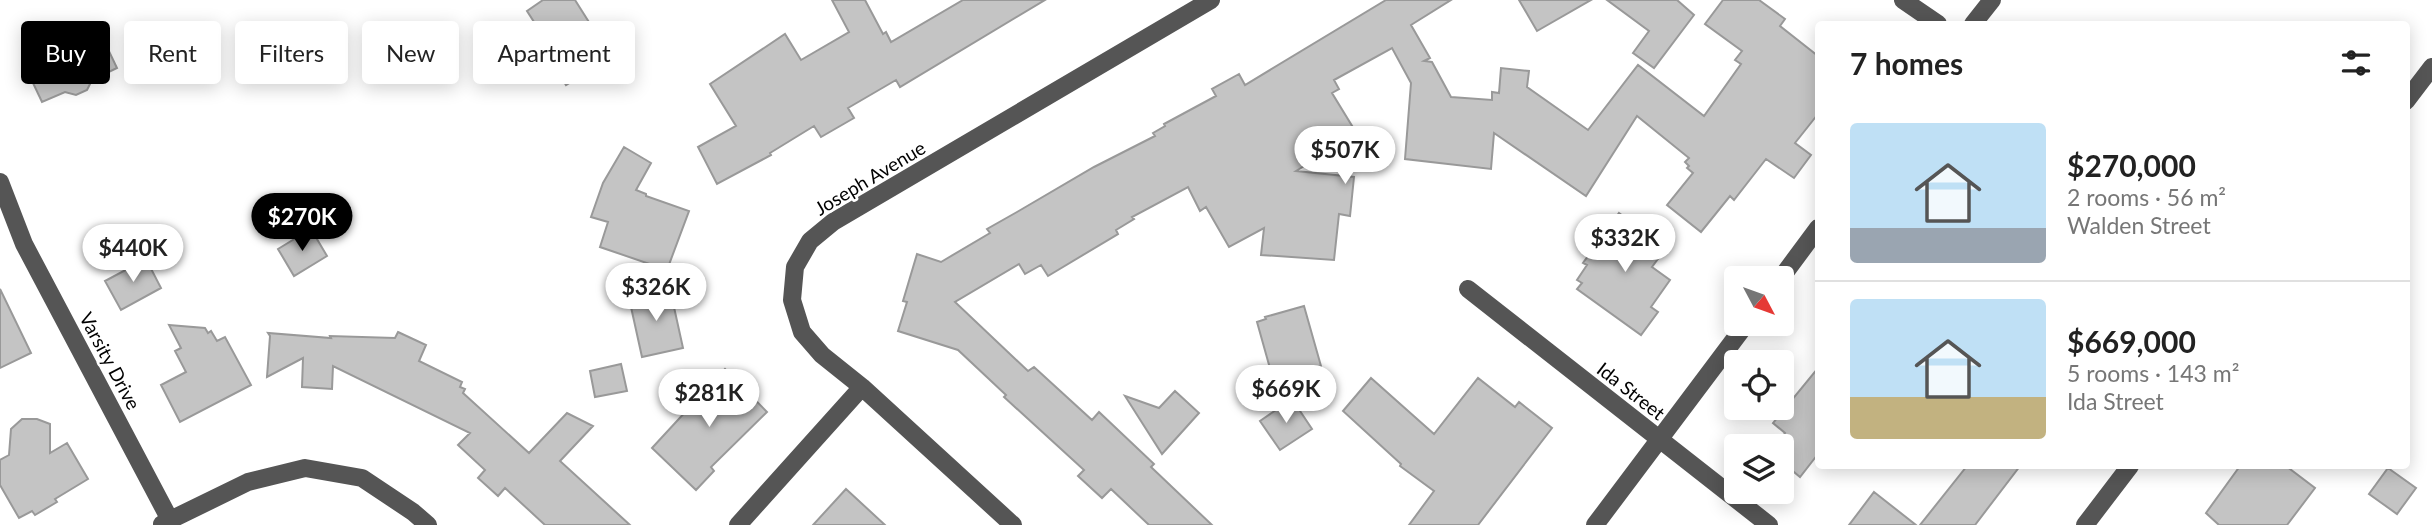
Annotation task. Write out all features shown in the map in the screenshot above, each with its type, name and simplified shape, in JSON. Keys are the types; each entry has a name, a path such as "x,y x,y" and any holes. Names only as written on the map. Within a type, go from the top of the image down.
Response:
{"street":[{"path":"1903,0 1934,21"},
{"path":"1975,21 1992,0"},
{"name":"Joseph Avenue","path":"1013,525 862,387 822,355 802,332 792,300 795,267 810,241 833,222 1199,3"},
{"path":"2410,96 2432,67"},
{"name":"Varsity Drive","path":"0,182 24,244 166,522"},
{"path":"1790,266 1815,233"},
{"name":"Ida Street","path":"1468,289 1769,525"},
{"path":"1595,525 1737,336"},
{"path":"738,525 862,387"},
{"path":"166,522 248,482 304,468 362,478 428,525"},
{"path":"2085,525 2128,469"}],"building":[{"path":"543,0 575,0 588,21 533,21 527,11"},
{"path":"832,0 865,0 883,34 886,32 891,42 963,0 1045,0 900,87 896,80 848,108 854,118 821,137 814,126 770,153 771,155 717,184 698,147 736,126 710,84 785,34 801,60 849,32"},
{"path":"1386,0 1451,0 1411,25 1430,58 1424,61 1432,62 1451,97 1492,100 1492,92 1499,93 1501,68 1529,71 1527,87 1588,130 1638,65 1704,116 1741,64 1735,60 1742,51 1705,24 1723,0 1759,0 1785,19 1780,26 1815,54 1815,118 1795,143 1811,155 1794,178 1766,159 1734,200 1730,196 1701,232 1667,205 1693,173 1685,162 1689,158 1637,116 1586,196 1494,133 1491,169 1405,159 1411,83 1392,48 1334,80 1339,89 1332,93 1357,134 1296,171 1354,177 1350,216 1339,214 1334,260 1261,255 1264,228 1229,247 1206,207 1200,211 1188,187 1132,217 1134,219 1116,230 1118,234 1048,276 1041,265 1025,274 1019,264 955,302 1028,371 1034,367 1092,420 1099,412 1154,464 1151,467 1212,525 1149,525 1111,489 1102,498 1078,476 1084,470 1004,397 1006,395 958,350 898,331 907,302 903,301 917,254 941,262 990,233 987,229 1094,167 1155,136 1153,133 1165,126 1164,124 1216,96 1212,89 1239,74 1245,85"},
{"path":"1519,0 1591,0 1537,31"},
{"path":"1607,0 1677,0 1694,15 1654,68 1633,53 1649,31"},
{"path":"110,53 117,68 110,71"},
{"path":"33,84 90,84 87,90 76,95 65,92 42,102"},
{"path":"624,147 651,163 636,190 689,211 667,270 600,247 608,222 591,217 603,183"},
{"path":"1619,213 1666,248 1652,267 1670,280 1651,307 1658,312 1641,335 1577,289 1582,283 1577,280 1587,265 1583,263"},
{"path":"311,229 327,256 294,276 278,249"},
{"path":"146,259 161,288 121,310 105,281"},
{"path":"0,289 31,353 0,368"},
{"path":"670,289 683,348 642,357 629,298"},
{"path":"1304,306 1321,366 1273,379 1257,322 1266,319 1265,317"},
{"path":"169,325 205,328 208,333 211,331 217,341 225,337 251,385 180,422 161,385 186,372 175,351 181,348"},
{"path":"398,332 426,345 419,361 462,382 460,387 465,389 463,393 529,453 567,413 593,426 560,461 630,525 545,525 505,488 498,496 478,478 485,470 458,445 470,433 333,366 332,389 302,387 303,358 267,377 268,333 331,338 330,336 395,338"},
{"path":"621,364 627,391 595,397 590,371"},
{"path":"725,369 767,412 711,467 714,471 696,490 652,448"},
{"path":"1815,372 1815,458 1800,477 1794,472 1794,434 1785,433 1773,423 1775,420 1794,420 1794,397"},
{"path":"1371,378 1434,434 1478,378 1515,407 1519,402 1552,428 1478,525 1409,525 1434,491 1400,466 1401,464 1343,411"},
{"path":"1175,391 1199,413 1162,454 1125,396 1159,408"},
{"path":"1292,399 1312,429 1280,450 1260,421"},
{"path":"22,419 37,419 50,424 50,453 67,443 88,479 35,515 32,511 19,518 0,485 0,460 9,455 11,429"},
{"path":"1965,469 2018,469 1975,525 1920,525"},
{"path":"2238,469 2290,469 2315,488 2287,525 2219,525 2206,513"},
{"path":"2387,469 2416,488 2397,514 2369,494"},
{"path":"846,489 885,525 813,525"},
{"path":"1874,492 1916,525 1849,525"}]}
